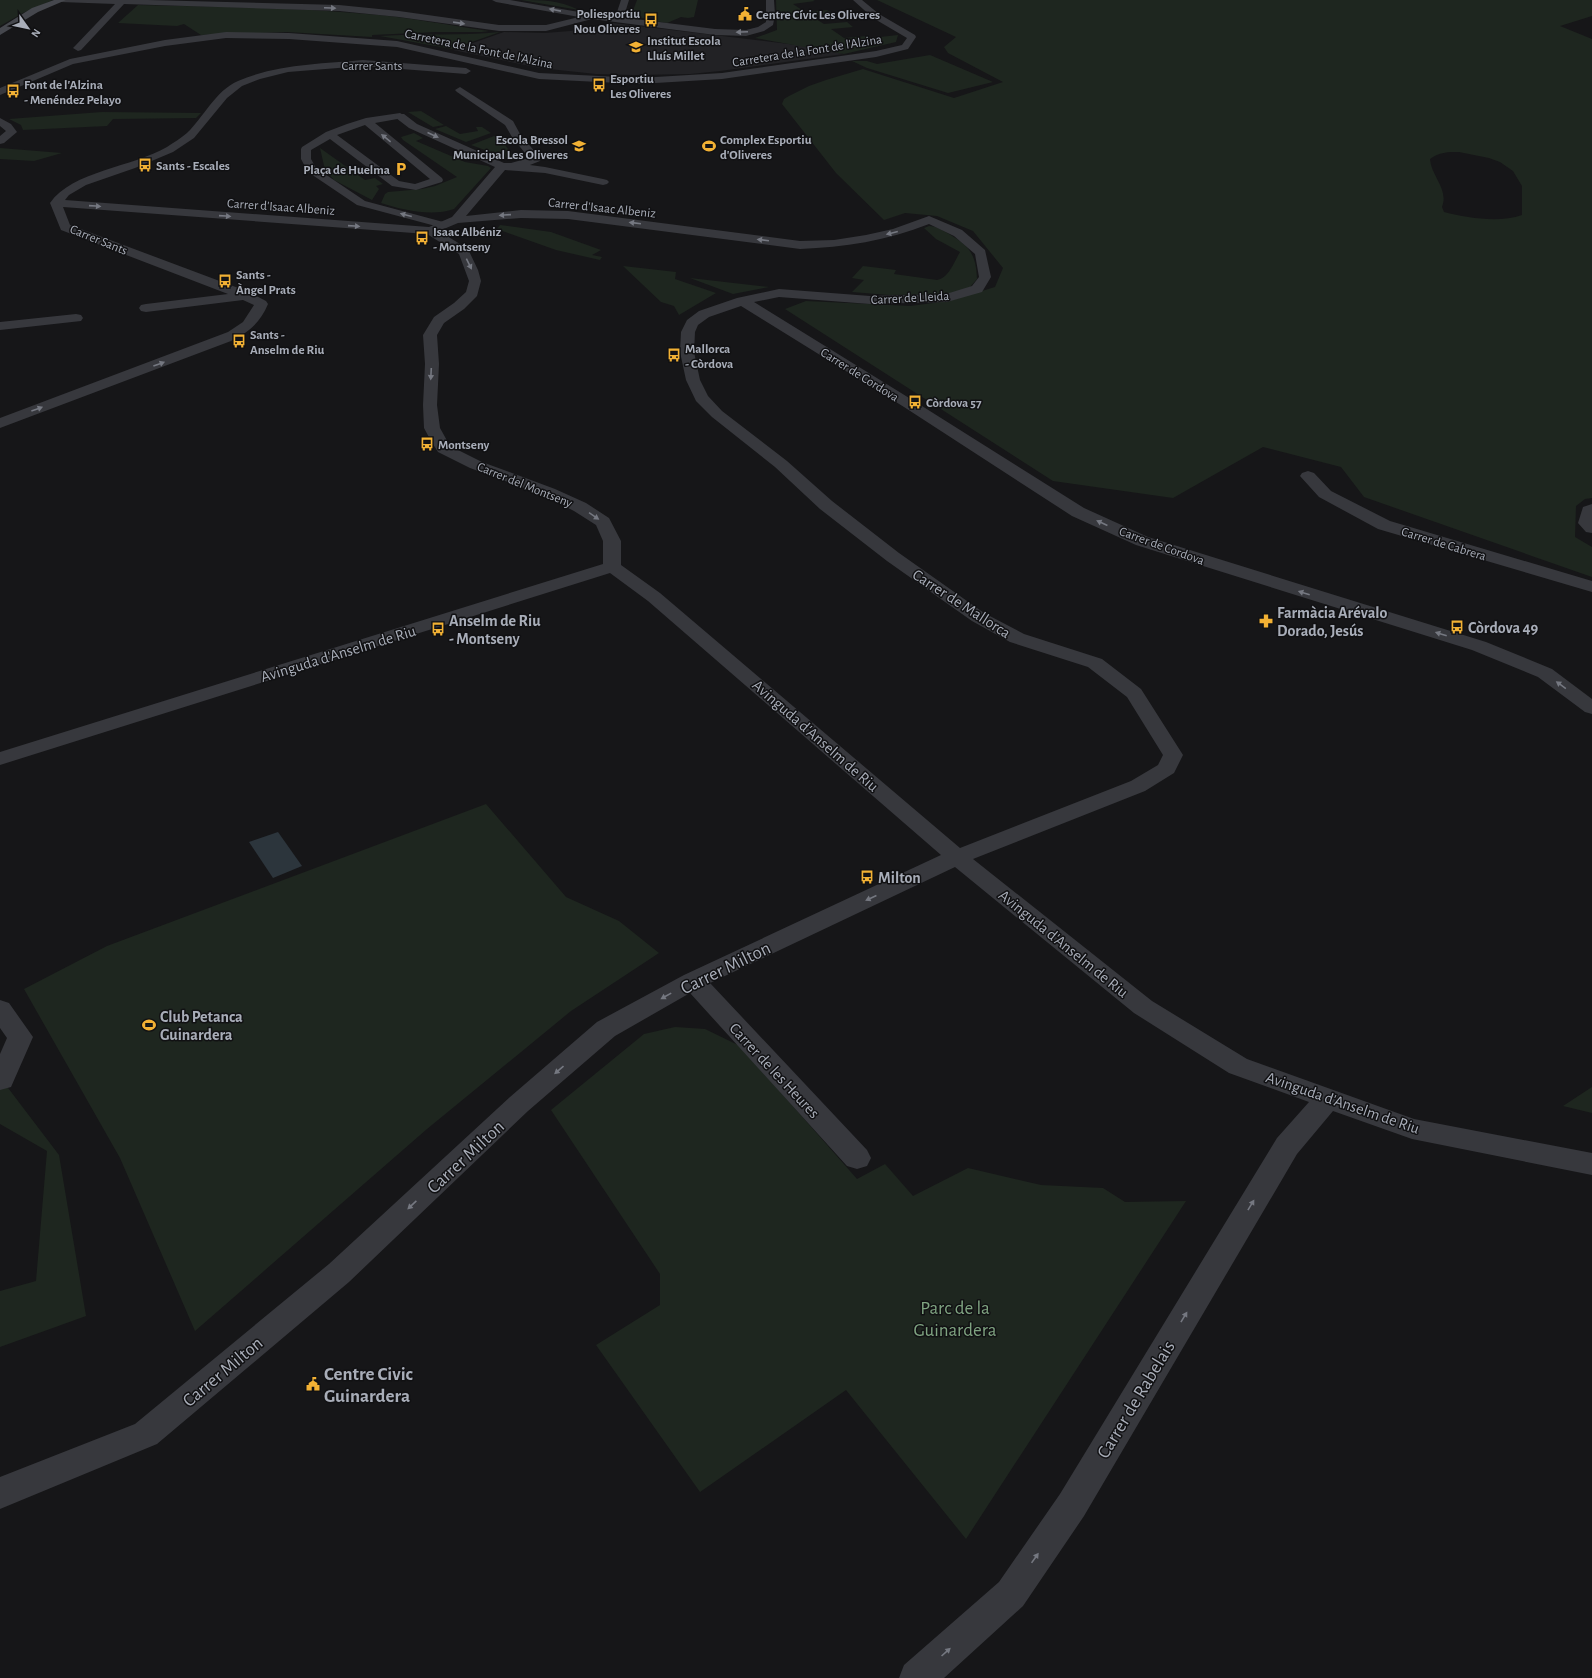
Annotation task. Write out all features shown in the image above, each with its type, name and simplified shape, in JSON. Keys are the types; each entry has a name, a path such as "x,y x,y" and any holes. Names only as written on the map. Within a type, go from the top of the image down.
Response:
{"street":[{"path":"0,32 14,25 35,10 62,0 345,9 399,14 499,28 546,28 594,16"},
{"path":"496,0 594,16 715,32 746,32 761,29 770,23 772,15 770,0"},
{"path":"611,18 621,13 625,0"},
{"name":"Carretera de la Font de l'Alzina","path":"0,92 70,62 164,43 226,36 289,36 397,44 539,76 597,80 647,81 722,76 876,54 905,47 912,37 876,16 857,0"},
{"path":"78,48 123,1"},
{"path":"848,58 867,66"},
{"name":"Carrer Sants","path":"0,423 189,353 238,333 249,326 256,318 261,304 244,295 66,227 56,203 65,193 82,183 131,166 169,150 190,136 224,96 239,84 257,77 288,69 363,63 390,64 513,76 539,76"},
{"path":"456,220 502,166 524,164 536,159 516,135 509,123 460,90"},
{"path":"400,116 413,126 502,166 544,170 603,182"},
{"path":"0,121 12,132 0,140"},
{"name":"Carrer d'Isaac Albeniz","path":"56,203 430,232 456,220 521,214 568,215 800,245 833,244 866,240 903,231 929,220"},
{"name":"Carrer de Lleida","path":"742,301 779,293 870,300 947,298 977,289 985,276 981,253 958,233 929,220"},
{"name":"Carrer del Montseny","path":"430,232 464,252 475,281 472,293 459,306 439,320 430,335 432,364 430,405 432,428 439,441 444,449 470,462 549,492 580,507 603,522 612,541 612,567"},
{"path":"146,308 244,295"},
{"name":"Carrer de Cordova","path":"742,301 1078,506 1142,541 1479,646 1545,673 1592,708"},
{"name":"Carrer de Mallorca","path":"742,301 704,314 692,323 688,332 687,352 693,380 701,398 717,414 781,464 826,505 893,557 978,616 1017,638 1095,663 1134,692 1173,755 1167,769 1138,786 957,857"},
{"path":"0,326 76,318"},
{"name":"Carrer de Cabrera","path":"1308,476 1325,494 1384,525 1592,587"},
{"path":"1592,509 1589,511 1586,523 1592,528"},
{"name":"Avinguda d'Anselm de Riu","path":"0,758 612,567 654,597 957,857 1143,1007 1238,1066 1412,1129 1592,1164"},
{"name":"Carrer Milton","path":"0,1492 146,1434 339,1273 520,1104 606,1029 693,981 957,857"},
{"name":"Carrer de les Heures","path":"693,981 857,1158"},
{"path":"0,1009 20,1038 2,1080 0,1080"},
{"name":"Carrer de Rabelais","path":"917,1678 1010,1594 1072,1505 1287,1146 1328,1099"}],"lane":[{"path":"400,116 349,125 330,134 306,149 306,159 312,170 361,203 443,225"},
{"path":"330,134 396,184 416,186 438,180 366,121"}],"shaded area":[{"name":"Institut Escola Lluís Millet","path":"613,23 797,45 844,54 690,74 633,75 596,74 540,68 453,50 504,32 545,33 570,31"},
{"path":"278,832 302,866 273,878 249,842"}],"green space":[{"path":"0,0 53,0 23,13 0,26"},
{"path":"521,0 558,2 579,10"},
{"path":"637,0 698,0 694,17 681,17 667,23 655,21 656,17 643,18 631,16"},
{"path":"776,0 815,1 793,4 805,12 827,10 834,14 811,16 824,24 847,22 853,27 831,29 844,38 867,36 871,38 898,35 896,42 844,54 755,38 777,30"},
{"path":"877,0 1592,0 1592,16 1560,26 1592,39 1592,498 1585,499 1576,506 1575,537 1592,547 1592,577 1364,497 1341,467 1263,447 1173,498 1053,481 785,309 806,301 910,306 949,301 995,287 1003,268 973,231 937,216 905,213 884,220 836,173 782,104 784,99 809,86 863,69 954,98 1003,82 948,53 944,47 956,37","holes":["1447,152 1459,152 1489,158 1500,162 1513,171 1522,186 1522,215 1503,219 1483,219 1444,212 1442,207 1444,200 1442,188 1433,171 1430,159"]},
{"path":"138,5 309,10 381,15 489,31 372,35 372,37 287,32 201,35 184,24 177,26 118,23"},
{"path":"500,32 452,49 380,36 470,34"},
{"path":"930,55 993,82 948,93 867,68 852,61 867,61 877,64"},
{"path":"421,111 444,125 433,127 408,112"},
{"path":"102,112 201,113 196,118 113,119 107,126 23,130 21,125 9,119"},
{"path":"446,126 460,134 478,131 476,127 482,127 491,133 466,142 435,129"},
{"path":"414,133 423,138 416,141 465,162 488,166 491,168 454,209 436,212 418,212 381,203 385,194 388,192 422,189 435,186 457,177 403,140 401,137"},
{"path":"494,136 500,138 516,160 471,145"},
{"path":"0,148 62,153 34,161 0,159"},
{"path":"320,148 365,180 375,178 383,184 376,186 379,189 372,200 334,180 325,170"},
{"path":"500,225 551,232 601,250 592,255 602,257 600,260 556,250 497,229"},
{"path":"929,226 939,228 956,238 967,247 973,257 977,279 970,287 958,292 944,294 889,295 852,292 864,280 852,278 863,266 896,270 894,274 937,280 945,276 951,269 960,252 936,239 924,228"},
{"path":"623,266 676,272 675,279 716,293 679,315 674,306 661,302"},
{"path":"690,278 769,287 733,294"},
{"path":"486,804 566,897 619,921 659,953 571,1011 427,1129 195,1331 120,1158 24,989 107,946"},
{"name":"Parc de la Guinardera","path":"675,1027 705,1029 740,1046 857,1179 885,1164 913,1196 968,1168 1041,1185 1103,1188 1125,1202 1186,1201 966,1539 846,1390 700,1492 596,1345 660,1305 660,1274 551,1110 644,1034"},
{"path":"0,1080 2,1080 59,1155 86,1316 0,1347 0,1291 36,1281 47,1151 0,1124"},
{"path":"1592,1087 1592,1113 1563,1106"}],"place":[{"name":"Centre Cívic Les Oliveres","path":"745,14"},
{"name":"Poliesportiu Nou Oliveres","path":"651,20"},
{"name":"Institut Escola Lluís Millet","path":"636,47"},
{"name":"Esportiu Les Oliveres","path":"599,85"},
{"name":"Font de l'Alzina - Menéndez Pelayo","path":"13,91"},
{"name":"Escola Bressol Municipal Les Oliveres","path":"579,146"},
{"name":"Complex Esportiu d'Oliveres","path":"709,146"},
{"name":"Sants - Escales","path":"145,165"},
{"name":"Plaça de Huelma","path":"401,169"},
{"name":"Isaac Albéniz - Montseny","path":"422,238"},
{"name":"Sants - Àngel Prats","path":"225,281"},
{"name":"Sants - Anselm de Riu","path":"239,341"},
{"name":"Mallorca - Còrdova","path":"674,355"},
{"name":"Còrdova 57","path":"915,402"},
{"name":"Montseny","path":"427,444"},
{"name":"Farmàcia Arévalo Dorado, Jesús","path":"1266,621"},
{"name":"Còrdova 49","path":"1457,627"},
{"name":"Anselm de Riu - Montseny","path":"438,629"},
{"name":"Milton","path":"867,877"},
{"name":"Club Petanca Guinardera","path":"149,1025"},
{"name":"Centre Civic Guinardera","path":"313,1384"}]}
